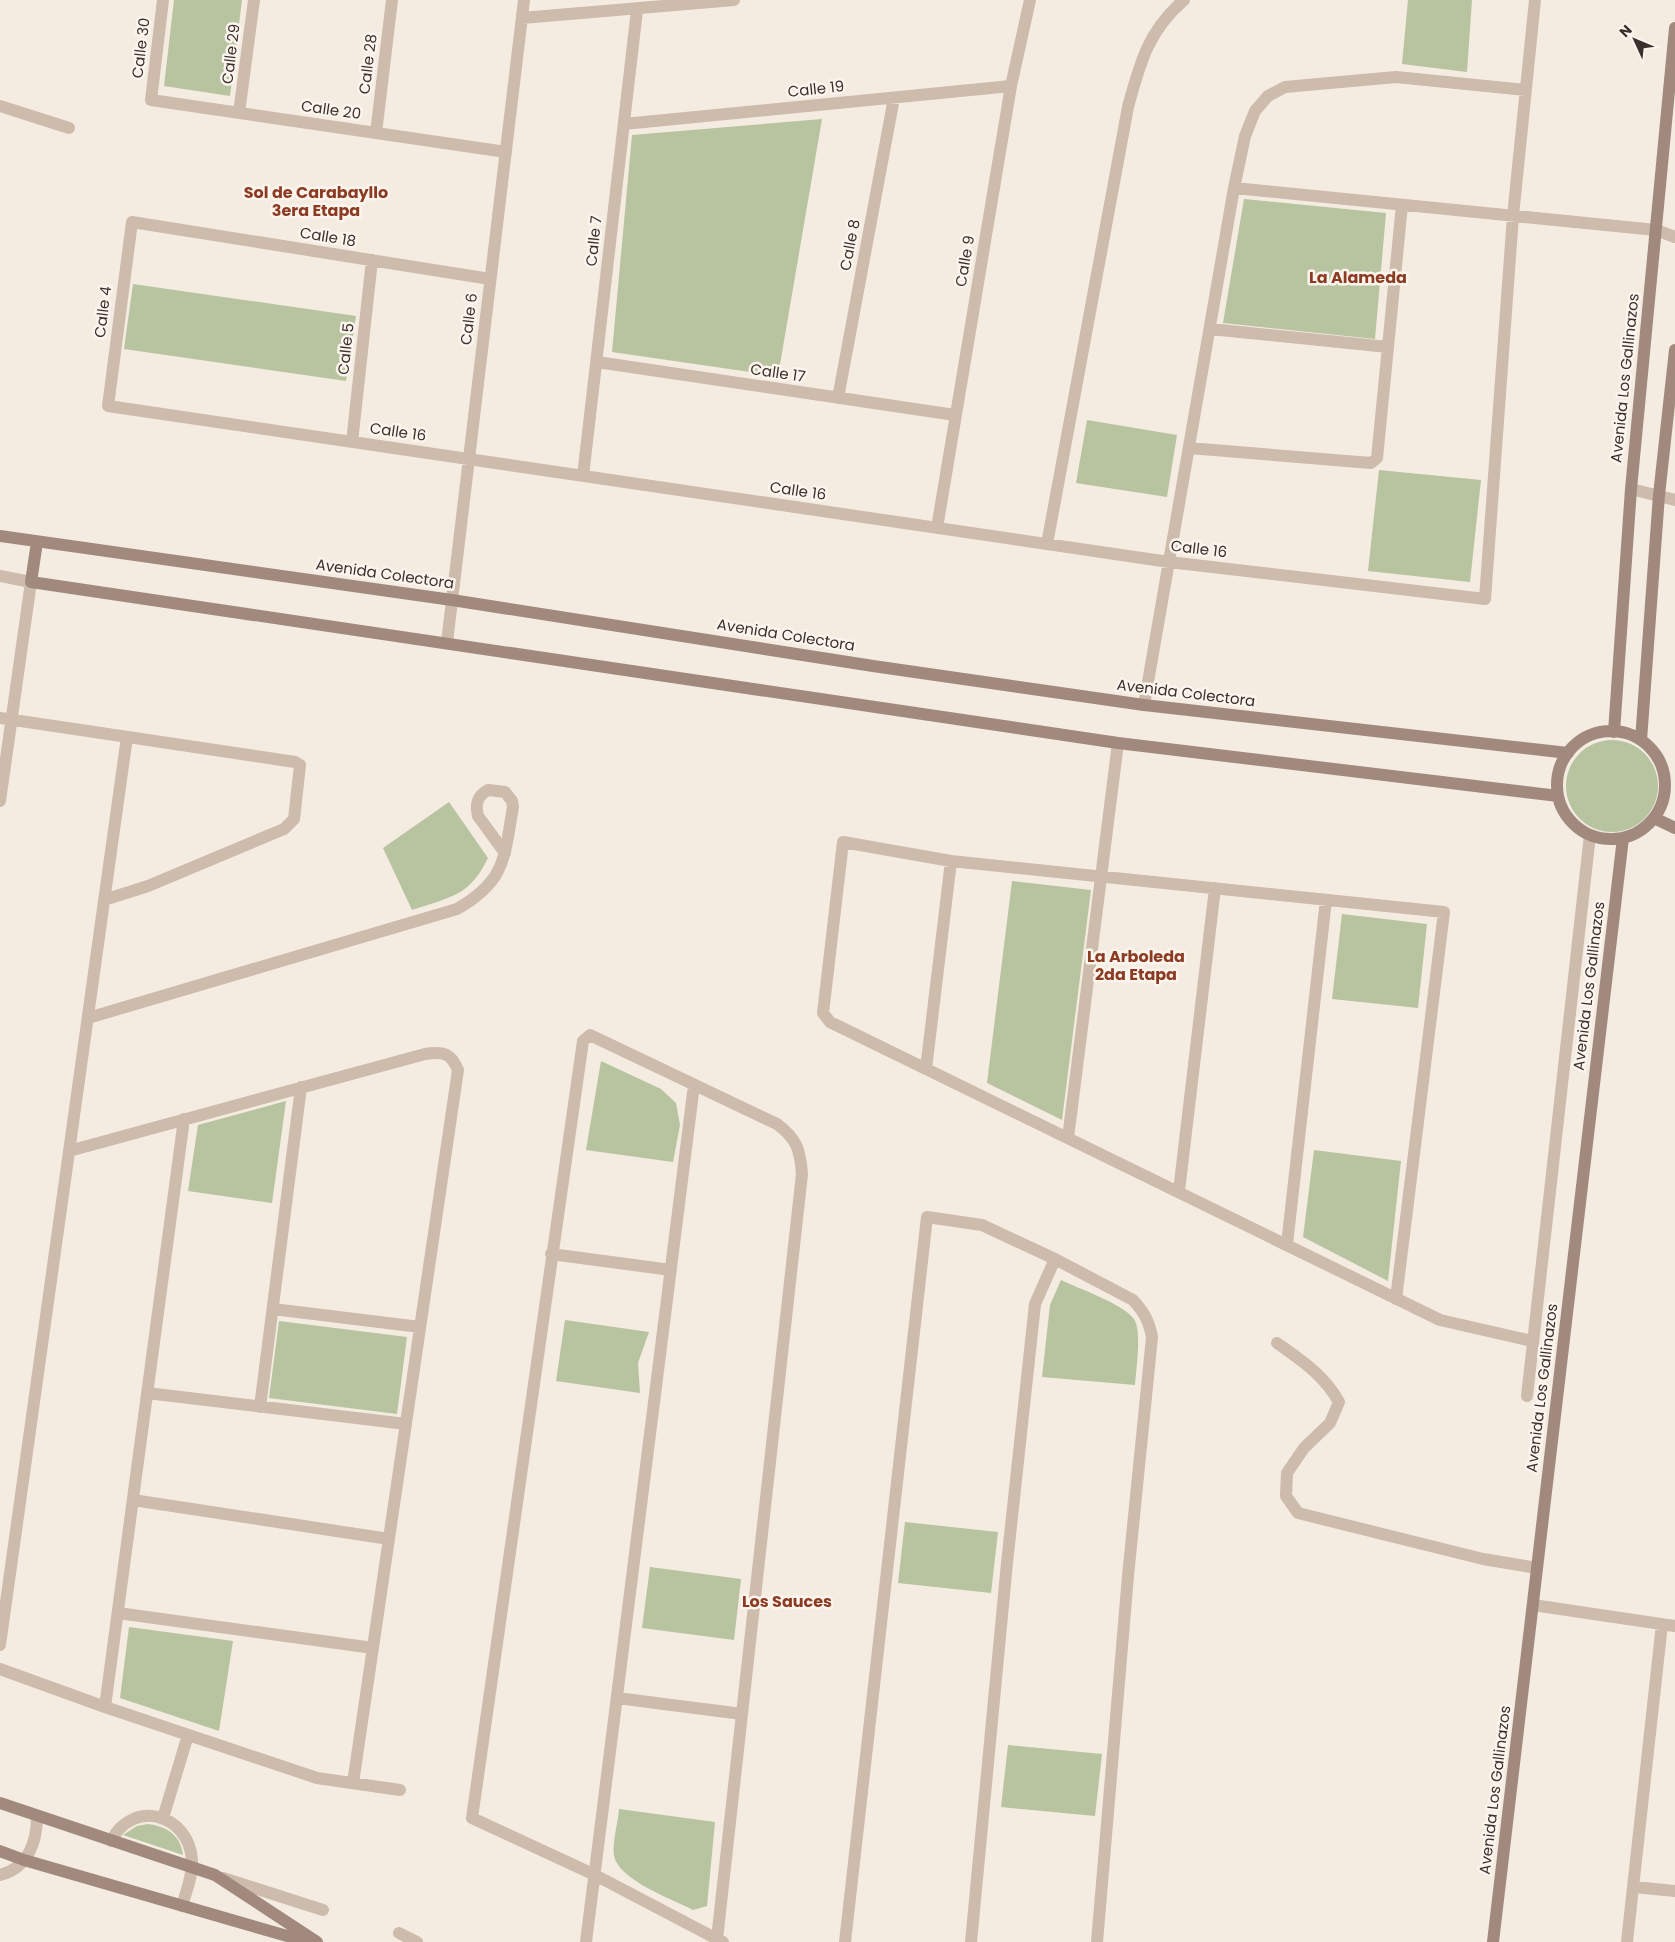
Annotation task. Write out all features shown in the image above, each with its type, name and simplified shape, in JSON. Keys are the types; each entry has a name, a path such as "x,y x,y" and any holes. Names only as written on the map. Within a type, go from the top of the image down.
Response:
{"street":[{"name":"Calle 30","path":"151,100 162,0"},
{"name":"Calle 29","path":"239,113 254,0"},
{"name":"Calle 28","path":"376,133 392,0"},
{"name":"Calle 6","path":"447,642 524,0"},
{"path":"522,18 637,10 734,0"},
{"name":"Calle 9","path":"936,528 1010,86 1030,0"},
{"path":"1047,544 1128,107 1140,62 1147,46 1172,10 1184,0"},
{"path":"1513,216 1535,0"},
{"name":"Calle 7","path":"583,476 637,10"},
{"name":"Avenida Los Gallinazos","path":"1614,732 1631,490 1672,82 1675,28"},
{"path":"1144,705 1234,188 1245,136 1255,111 1268,96 1285,87 1396,77 1526,90"},
{"name":"Calle 19","path":"624,124 1010,86"},
{"name":"Calle 8","path":"838,398 894,98"},
{"name":"Calle 20","path":"151,100 506,152"},
{"path":"0,106 69,128"},
{"path":"1234,188 1656,230 1675,237"},
{"path":"1189,448 1371,463 1377,458 1402,204"},
{"name":"Calle 16","path":"108,406 1169,562 1485,599 1513,216"},
{"name":"Calle 18","path":"132,222 490,278"},
{"name":"Calle 4","path":"108,406 132,222"},
{"name":"Calle 5","path":"352,442 372,260"},
{"path":"1210,329 1388,347"},
{"path":"1641,740 1660,495 1675,350"},
{"name":"Calle 17","path":"597,362 955,415"},
{"path":"1631,490 1660,495 1675,500"},
{"name":"Avenida Colectora","path":"0,536 452,600 873,666 1144,705 1568,753"},
{"path":"0,801 6,719 37,542"},
{"path":"0,576 1118,743 1558,796"},
{"path":"6,719 295,762 300,765 301,772 294,820 284,829 148,886 104,900"},
{"path":"1614,732 1624,733 1641,740 1654,752 1670,788 1662,804 1654,818 1640,831 1623,838 1606,840 1590,835 1576,826 1564,813 1558,796 1558,778 1563,760 1574,745 1589,736 1614,732"},
{"path":"0,1645 127,737"},
{"path":"1068,1138 1118,743"},
{"path":"88,1018 457,909 476,898 489,886 498,873 505,852 512,801 505,792 488,790 482,793 476,803 478,816 505,852"},
{"path":"1654,818 1675,828"},
{"name":"Avenida Los Gallinazos","path":"1527,1396 1590,835"},
{"name":"Avenida Los Gallinazos","path":"1493,1942 1623,838"},
{"path":"1396,1299 1444,912 951,861 843,842 823,1013 830,1022 1179,1191 1396,1299 1440,1320 1532,1341"},
{"path":"926,1069 951,861"},
{"path":"1179,1191 1215,888"},
{"path":"1287,1244 1326,900"},
{"path":"590,1035 599,1037 777,1124 792,1135 801,1154 802,1167 742,1714 720,1940 595,1875 472,1818 551,1254 583,1041 590,1035"},
{"path":"69,1151 425,1054 438,1051 448,1054 454,1061 458,1070 353,1783"},
{"path":"586,1942 694,1085"},
{"path":"260,1407 301,1087"},
{"path":"105,1707 184,1119"},
{"path":"845,1942 927,1217 982,1225 1055,1259 1132,1300 1143,1310 1150,1323 1152,1337 1128,1576 1097,1942"},
{"path":"551,1254 671,1270"},
{"path":"971,1942 1007,1563 1035,1304 1055,1259"},
{"path":"273,1309 420,1327"},
{"path":"1277,1343 1303,1361 1329,1384 1339,1402 1330,1423 1304,1448 1287,1473 1286,1496 1298,1513 1483,1559 1538,1568"},
{"path":"147,1393 406,1424"},
{"path":"133,1500 389,1538"},
{"path":"1533,1605 1669,1625 1627,1942"},
{"path":"118,1613 373,1648"},
{"path":"0,1669 105,1707 317,1778 400,1790"},
{"path":"617,1698 742,1714"},
{"path":"163,1818 188,1735"},
{"path":"0,1803 323,1910"},
{"path":"0,1875 6,1874 32,1851 37,1835 37,1816"},
{"path":"111,1841 124,1824 136,1818 150,1816 163,1818 175,1824 184,1834 189,1846 192,1868 182,1906"},
{"path":"0,1850 24,1860 308,1942"},
{"path":"214,1875 317,1942"},
{"path":"1634,1887 1675,1891"},
{"path":"399,1933 418,1942"}],"green space":[{"path":"174,0 242,0 230,96 164,86"},
{"path":"1408,0 1472,0 1467,72 1402,64"},
{"path":"822,119 778,376 612,352 632,135"},
{"path":"1244,199 1386,213 1375,339 1223,323"},
{"path":"133,284 356,316 346,381 124,349"},
{"path":"1087,420 1177,435 1167,497 1076,483"},
{"path":"1379,470 1481,480 1470,582 1368,571"},
{"path":"1612,740 1629,744 1644,754 1654,769 1658,786 1654,803 1644,818 1629,828 1612,832 1595,828 1580,818 1570,803 1566,786 1570,769 1580,754 1595,744"},
{"path":"449,802 488,858 481,871 466,888 448,898 412,910 383,848"},
{"path":"1012,881 1091,890 1062,1120 987,1083"},
{"path":"1342,914 1427,924 1418,1008 1332,999"},
{"path":"601,1061 661,1089 676,1103 680,1125 673,1162 586,1150"},
{"path":"286,1101 272,1203 188,1191 198,1125"},
{"path":"1314,1150 1401,1161 1388,1281 1303,1237"},
{"path":"1061,1280 1120,1307 1134,1319 1138,1332 1135,1385 1042,1377 1050,1305"},
{"path":"565,1320 649,1332 638,1363 640,1393 556,1381"},
{"path":"279,1321 407,1337 397,1414 269,1398"},
{"path":"905,1522 998,1532 991,1593 898,1583"},
{"path":"650,1567 741,1579 734,1640 642,1628"},
{"path":"129,1627 233,1641 219,1731 120,1698"},
{"path":"1008,1745 1102,1754 1095,1816 1001,1807"},
{"path":"619,1809 715,1822 707,1906 693,1910 636,1881 618,1865 614,1856 614,1839"},
{"path":"148,1824 161,1827 172,1833 182,1848 183,1855 123,1835 137,1826"}],"district":[{"name":"Sol de Carabayllo 3era Etapa","path":"316,201"},
{"name":"La Alameda","path":"1358,277"},
{"name":"La Arboleda 2da Etapa","path":"1136,965"},
{"name":"Los Sauces","path":"787,1601"}]}
